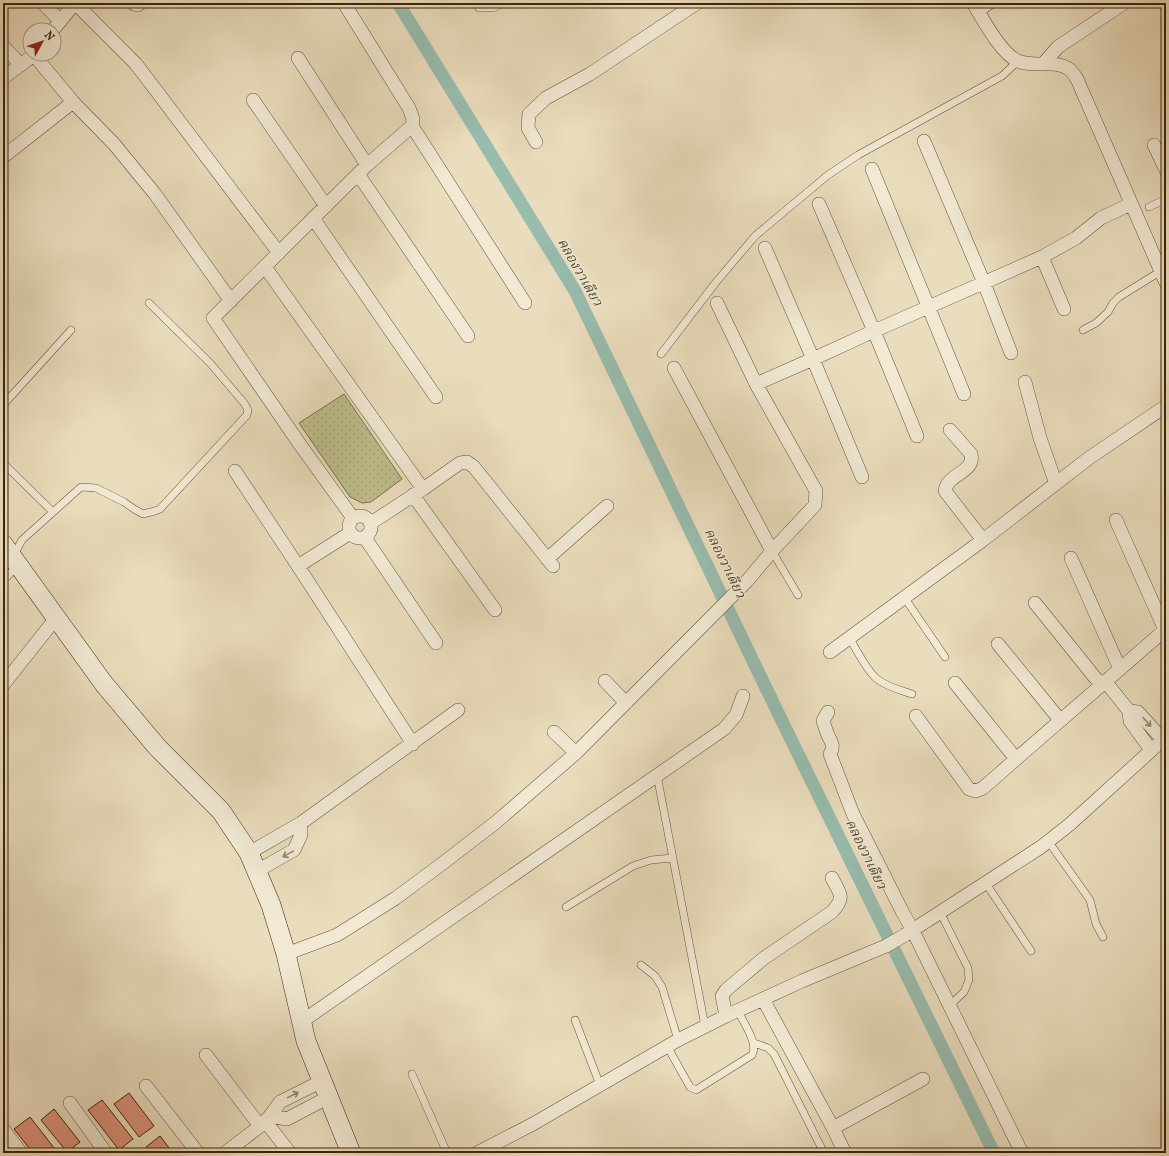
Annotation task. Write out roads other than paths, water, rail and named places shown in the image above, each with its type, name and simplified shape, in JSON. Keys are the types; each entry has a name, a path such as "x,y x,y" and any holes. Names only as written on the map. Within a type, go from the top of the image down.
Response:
{"street":[{"path":"43,3 55,22"},
{"path":"60,22 75,3 136,64 279,253"},
{"path":"133,3 140,3"},
{"path":"344,3 409,108 413,119 412,126 363,169 213,318 301,446 353,518"},
{"path":"536,142 528,128 529,114 546,98 590,74 697,3"},
{"path":"1043,64 1058,47 1124,3"},
{"path":"977,8 1005,51 1018,61 1059,64 1070,70 1077,79 1164,277"},
{"path":"3,46 20,65"},
{"path":"298,58 363,169 468,336"},
{"path":"3,78 24,62"},
{"path":"41,62 73,102 114,144 155,194 231,301"},
{"path":"254,100 326,206"},
{"path":"3,157 73,102"},
{"path":"412,126 525,303"},
{"path":"924,141 984,283 1010,353"},
{"path":"1154,145 1166,170"},
{"path":"872,169 964,394"},
{"path":"819,204 874,330 917,436"},
{"path":"756,384 874,330 1042,257 1076,238 1101,218 1132,204"},
{"path":"314,218 436,397"},
{"path":"765,248 862,477"},
{"path":"1042,257 1064,309"},
{"path":"265,267 418,492 495,610"},
{"path":"286,954 337,935 396,898 495,823 576,753 747,581 772,551 815,505 816,491 756,384 717,303"},
{"path":"674,368 772,551"},
{"path":"1025,382 1040,438 1056,484"},
{"path":"830,652 983,540 1090,458 1166,406"},
{"path":"950,430 971,454 972,459 971,464 946,485 945,491 983,540"},
{"path":"371,523 460,463 467,462 474,467 550,562 607,506"},
{"path":"235,471 413,744"},
{"path":"356,516 363,516 371,523 372,530 365,538 355,538 350,533 349,523 353,518 356,516"},
{"path":"916,716 969,789 976,791 983,788 1165,630 1116,520"},
{"path":"298,566 350,533"},
{"path":"365,538 436,643"},
{"path":"11,555 104,684 158,748 221,811 249,853 271,905 286,954 306,1041 351,1153"},
{"path":"1071,558 1120,669"},
{"path":"1035,603 1103,683 1129,711 1130,722 1151,750"},
{"path":"3,685 56,618"},
{"path":"998,644 1060,720"},
{"path":"605,681 626,703"},
{"path":"955,683 1016,758"},
{"path":"301,1022 724,729 736,715 743,696"},
{"path":"249,853 301,823 413,744 458,710"},
{"path":"482,1152 672,1043 802,981 886,946 909,933 1041,847 1069,825 1164,739 1138,712 1129,711"},
{"path":"828,712 823,722 833,743 830,754 853,814 902,911 909,933 950,1005 1022,1153"},
{"path":"554,732 576,753"},
{"path":"257,871 294,850 301,835 301,823"},
{"path":"726,1016 722,996 726,990 764,958 832,912 840,904 841,896 832,878"},
{"path":"763,999 845,1153"},
{"path":"206,1056 265,1121 290,1153"},
{"path":"833,1128 922,1079"},
{"path":"146,1086 198,1153"},
{"path":"265,1121 287,1119 326,1089"},
{"path":"225,1153 265,1121 280,1102 326,1089"},
{"path":"70,1103 106,1153"},
{"path":"3,1129 21,1153"}],"lane":[{"path":"478,8 493,8 502,3"},
{"path":"977,8 994,3"},
{"path":"661,354 717,281 755,236 828,175 858,155 1002,76 1018,61"},
{"path":"1149,208 1166,199"},
{"path":"1083,330 1096,323 1108,312 1113,302 1119,297 1164,277"},
{"path":"3,581 11,555 22,540 82,486 96,488 124,502 143,514 160,509 247,415 248,410 244,403 210,363 149,303"},
{"path":"3,405 71,330"},
{"path":"3,463 53,512"},
{"path":"772,551 798,595"},
{"path":"904,597 944,657"},
{"path":"849,637 876,679 890,687 912,694"},
{"path":"657,775 706,1026"},
{"path":"1048,841 1090,900 1096,924 1103,937"},
{"path":"566,906 633,866 651,860 673,858"},
{"path":"986,882 1031,951"},
{"path":"940,912 968,968 969,980 964,992 950,1005"},
{"path":"640,965 655,976 662,987 672,1043 690,1088 696,1090 752,1055 755,1051 754,1044 738,1011"},
{"path":"575,1020 600,1085"},
{"path":"754,1044 768,1048 774,1054 824,1153"},
{"path":"412,1074 447,1153"}],"waterway":[{"name":"คลองวาเดียว","path":"398,3 575,291 781,719 994,1153"}]}
